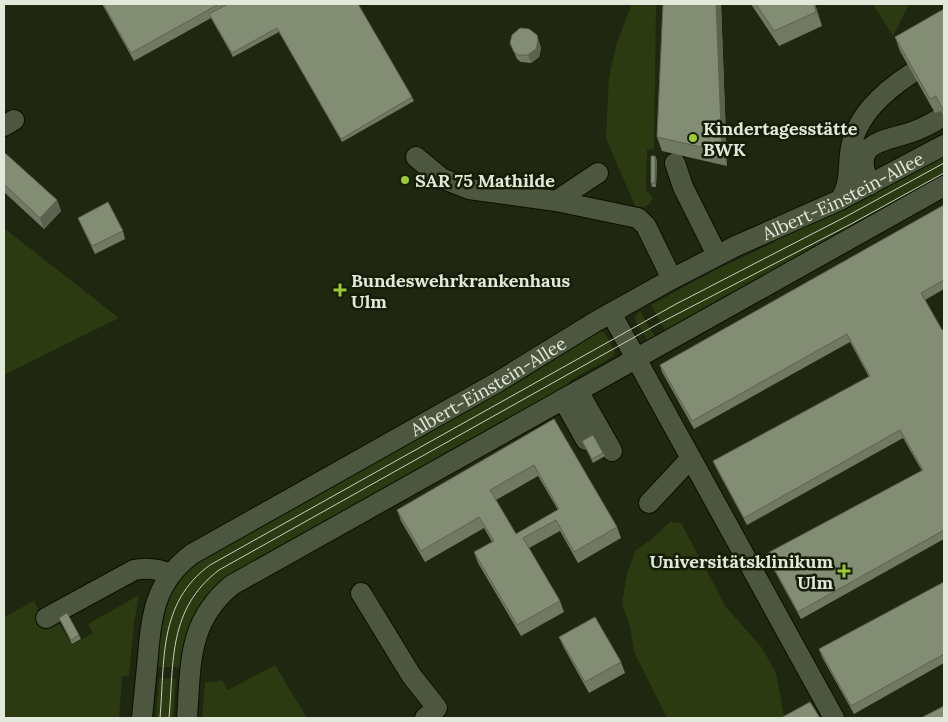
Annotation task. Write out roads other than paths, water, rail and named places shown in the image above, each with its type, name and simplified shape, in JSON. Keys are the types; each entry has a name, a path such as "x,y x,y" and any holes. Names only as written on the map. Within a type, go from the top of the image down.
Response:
{"street":[{"path":"840,200 848,182 852,141 863,119 886,92 912,73"},
{"path":"870,185 864,165 865,153 869,147 880,141 919,130 944,116"},
{"name":"Albert-Einstein-Allee","path":"142,718 152,618 158,596 171,574 183,561 199,550 502,379 610,313 672,278 717,255 840,200 944,145"},
{"path":"416,157 441,178 469,189 556,201 638,218 646,226 672,278"},
{"path":"675,163 683,187 717,255"},
{"path":"556,201 598,173"},
{"name":"Albert-Einstein-Allee","path":"187,718 192,656 196,638 206,613 225,591 240,580 944,186"},
{"path":"610,313 834,718"},
{"path":"571,395 586,440"},
{"path":"571,395 612,451"},
{"path":"649,503 690,458"},
{"path":"46,618 134,570 149,568 171,574"},
{"path":"361,593 410,675 437,708 425,718"}],"tram line":[{"path":"160,718 164,654 167,634 173,615 181,597 193,580 210,565 676,304 847,216 944,163"},
{"path":"169,718 174,656 182,619 190,602 202,585 219,570 656,325 851,224 944,173"}],"place":[{"name":"Kindertagesstätte BWK","path":"693,138"},
{"name":"SAR 75 Mathilde","path":"405,180"},
{"name":"Bundeswehrkrankenhaus Ulm","path":"340,290"},
{"name":"Universitätsklinikum Ulm","path":"844,571"}]}
